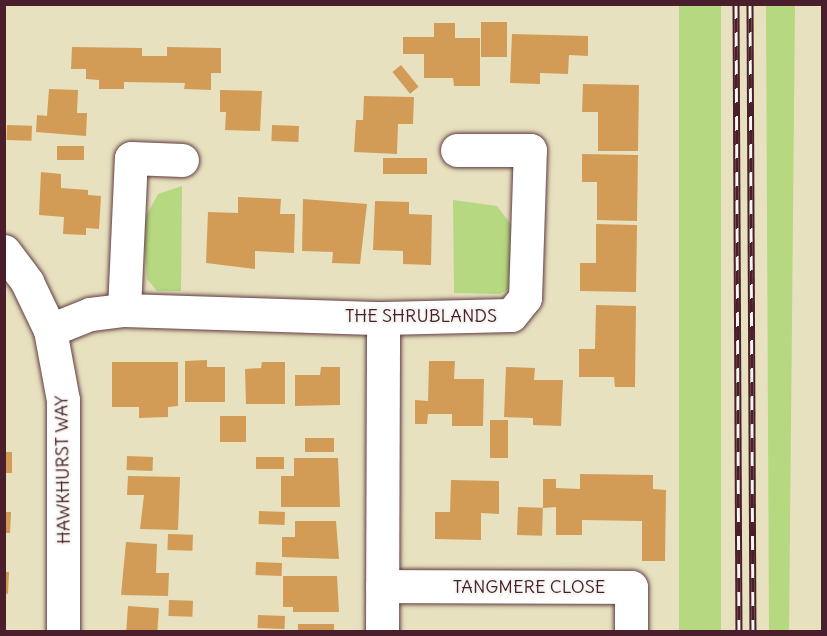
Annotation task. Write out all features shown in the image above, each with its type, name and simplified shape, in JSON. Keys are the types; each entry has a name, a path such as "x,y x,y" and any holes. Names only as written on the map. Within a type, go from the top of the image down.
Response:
{"street":[{"name":"THE SHRUBLANDS","path":"50,330 90,314 124,310 383,318 511,315 525,298 530,150 457,150"},
{"path":"124,310 131,158 182,160"},
{"name":"HAWKHURST WAY","path":"4,251 27,282 50,330 63,400 63,632"},
{"path":"382,632 383,318"},
{"name":"TANGMERE CLOSE","path":"382,586 631,587 631,632"}],"green space":[{"path":"679,5 721,5 721,631 679,631"},
{"path":"766,5 795,5 789,632 769,631"},
{"path":"182,186 181,291 157,291 147,279 143,222 158,194"},
{"path":"453,200 497,206 516,231 510,288 500,294 454,293"}],"building":[{"path":"481,22 507,22 507,57 481,57"},
{"path":"434,23 455,23 455,38 480,38 480,86 454,86 453,78 424,78 424,54 403,54 403,37 434,37"},
{"path":"512,34 588,36 588,56 569,55 568,74 540,73 540,84 510,83"},
{"path":"72,47 142,48 142,56 167,56 167,47 221,48 221,73 211,73 211,90 184,89 185,83 124,82 124,89 99,89 99,80 86,79 86,69 71,69"},
{"path":"401,65 419,87 410,94 392,72"},
{"path":"583,84 639,85 638,151 598,151 598,112 582,112"},
{"path":"49,89 78,90 77,113 87,113 86,136 36,132 37,115 47,116"},
{"path":"220,90 262,91 260,131 225,130 226,112 220,112"},
{"path":"364,96 414,97 413,124 398,124 397,154 354,152 356,120 363,120"},
{"path":"7,125 32,126 31,141 6,140"},
{"path":"272,125 299,126 298,142 271,141"},
{"path":"57,146 84,146 84,160 57,160"},
{"path":"582,154 638,155 637,221 597,220 597,182 582,182"},
{"path":"383,158 427,158 427,174 383,174"},
{"path":"41,172 61,174 61,188 88,190 88,195 101,196 99,229 86,228 86,235 63,234 64,217 39,215"},
{"path":"238,197 281,199 280,214 295,214 294,253 255,251 255,269 206,263 208,212 238,213"},
{"path":"303,199 367,204 360,264 332,263 333,252 302,251"},
{"path":"375,201 409,202 409,214 432,215 431,265 403,264 403,251 373,250"},
{"path":"596,224 637,225 636,292 580,291 580,263 596,263"},
{"path":"596,305 636,306 635,387 615,387 614,377 579,377 579,349 595,349"},
{"path":"207,360 207,367 225,367 225,402 185,402 185,361"},
{"path":"429,361 455,361 454,379 484,379 483,426 452,426 452,414 428,414 427,424 415,424 415,400 428,401"},
{"path":"112,362 178,362 178,406 168,407 168,417 139,418 139,407 112,407"},
{"path":"262,362 285,362 285,404 246,404 245,369 261,368"},
{"path":"321,367 340,367 340,405 295,406 295,375 320,375"},
{"path":"506,367 535,368 534,380 563,380 561,426 533,425 533,418 504,417"},
{"path":"220,416 246,416 246,442 220,442"},
{"path":"490,420 508,420 508,458 490,458"},
{"path":"305,438 334,438 334,452 305,452"},
{"path":"4,452 12,452 12,473 4,473"},
{"path":"127,456 153,457 152,471 127,470"},
{"path":"256,457 284,457 284,469 256,469"},
{"path":"294,458 338,458 340,507 281,507 281,476 294,476"},
{"path":"580,474 653,475 653,489 666,490 665,561 642,561 642,521 582,520 582,535 556,535 556,507 543,508 543,479 556,479 556,488 580,489"},
{"path":"128,476 180,477 178,530 140,529 144,495 127,495"},
{"path":"451,480 499,481 499,514 481,513 481,540 435,539 435,512 450,512"},
{"path":"518,507 543,508 542,536 517,535"},
{"path":"259,511 285,512 285,525 259,524"},
{"path":"5,512 11,512 10,533 5,533"},
{"path":"295,521 336,521 339,559 282,557 282,537 295,537"},
{"path":"168,534 193,535 192,551 167,550"},
{"path":"126,542 157,544 156,573 169,573 168,596 121,595"},
{"path":"256,562 282,563 282,576 256,575"},
{"path":"4,572 9,572 8,594 4,593"},
{"path":"283,576 337,576 339,612 293,612 293,607 283,607"},
{"path":"169,600 193,601 192,617 168,616"},
{"path":"128,606 159,608 157,632 126,632"},
{"path":"258,615 285,616 285,629 258,628"},
{"path":"298,624 334,624 334,632 298,632"}],"railway":[{"path":"736,4 739,632"},
{"path":"750,4 753,632"}]}
